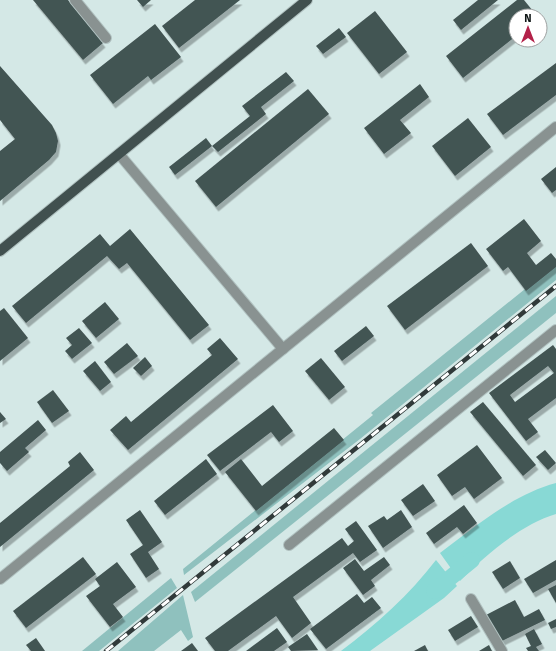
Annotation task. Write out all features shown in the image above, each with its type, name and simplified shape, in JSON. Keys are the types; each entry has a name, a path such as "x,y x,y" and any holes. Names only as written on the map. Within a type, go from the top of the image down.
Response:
{"main road":[{"path":"0,251 307,0"}],"street":[{"path":"75,0 106,38"},
{"path":"0,579 556,127"},
{"path":"119,154 283,348"},
{"path":"289,545 556,330"},
{"path":"471,599 502,651"}],"shaded area":[{"path":"556,264 556,280 360,439 184,575 183,569 373,415 371,413"},
{"path":"556,296 556,313 195,602 191,592"},
{"path":"556,483 556,514 530,525 517,533 492,551 460,581 440,553 509,503 540,488"},
{"path":"436,560 457,586 444,598 370,651 341,651 367,631 404,597"},
{"path":"171,578 177,588 99,651 82,651"},
{"path":"183,595 193,637 188,641 181,630 154,651 118,651"}],"building":[{"path":"33,0 68,0 103,43 83,60"},
{"path":"137,0 151,0 143,7"},
{"path":"195,0 240,0 179,48 162,26"},
{"path":"478,0 498,0 461,30 453,20"},
{"path":"517,0 524,0 530,8 508,8 508,42 463,78 446,56"},
{"path":"375,11 407,52 379,74 347,33"},
{"path":"155,24 181,57 151,80 148,76 113,104 90,75"},
{"path":"339,28 346,37 323,54 316,46"},
{"path":"556,63 556,95 503,135 487,114"},
{"path":"0,66 52,125 58,141 56,152 49,160 0,201 0,151 15,139 0,120"},
{"path":"286,72 294,81 261,107 266,114 218,152 212,146 250,116 242,106"},
{"path":"420,84 429,97 400,120 411,133 384,154 364,128"},
{"path":"308,89 329,114 216,207 195,181"},
{"path":"468,118 491,147 455,176 432,146"},
{"path":"206,138 212,146 175,175 169,167"},
{"path":"556,167 556,190 552,193 541,179"},
{"path":"524,219 541,241 527,253 536,265 551,253 556,259 556,267 526,291 508,267 503,271 486,249"},
{"path":"130,229 209,325 190,340 127,263 119,269 107,256 26,323 12,306 100,234 110,246"},
{"path":"471,243 488,266 405,330 387,306"},
{"path":"105,302 119,319 96,338 82,321"},
{"path":"4,308 28,338 0,361 0,311"},
{"path":"366,326 374,336 342,361 334,351"},
{"path":"79,328 92,343 72,359 65,351 72,345 66,338"},
{"path":"220,338 238,359 128,450 110,430 126,416 131,422 212,355 207,349"},
{"path":"127,343 138,356 114,374 104,362"},
{"path":"553,345 556,349 556,398 528,419 538,432 526,441 489,393","holes":["548,366 554,373 515,402 510,395"]},
{"path":"145,357 152,366 141,376 133,368"},
{"path":"321,358 345,387 329,400 305,371"},
{"path":"95,361 111,382 100,391 83,371"},
{"path":"53,390 69,411 52,423 37,402"},
{"path":"483,402 536,465 523,476 470,412"},
{"path":"273,405 293,431 279,442 271,432 220,471 207,455"},
{"path":"0,412 6,419 0,423"},
{"path":"38,420 46,430 25,448 29,452 7,471 0,463 0,452"},
{"path":"334,428 344,440 256,511 225,472 241,459 262,486"},
{"path":"477,445 502,478 474,499 465,487 452,496 437,475"},
{"path":"545,450 556,463 548,470 536,457"},
{"path":"80,452 94,470 0,547 0,523 70,466 68,462"},
{"path":"206,459 217,474 165,515 154,501"},
{"path":"423,484 435,501 413,516 401,500"},
{"path":"464,505 477,523 463,534 457,527 434,544 426,533"},
{"path":"140,510 162,542 148,552 159,569 146,578 130,554 143,545 126,520"},
{"path":"401,510 412,527 383,548 368,526 384,516 387,520"},
{"path":"356,521 377,550 360,562 353,553 293,597 311,623 292,638 276,616 228,651 215,651 205,638 342,538 348,546 354,541 345,529"},
{"path":"83,557 96,574 26,628 13,611"},
{"path":"384,557 390,565 371,580 375,586 363,595 343,568 355,559 364,571"},
{"path":"556,560 556,580 533,593 524,579"},
{"path":"510,561 520,578 503,589 492,572"},
{"path":"117,562 136,587 113,604 123,617 110,627 86,596 100,586 95,579"},
{"path":"556,585 556,603 548,589"},
{"path":"357,594 364,603 372,597 381,608 326,649 310,629"},
{"path":"515,600 524,617 539,609 545,620 500,642 486,615"},
{"path":"471,616 478,627 455,641 448,630"},
{"path":"556,619 556,627 551,629 548,623"},
{"path":"277,628 287,642 274,651 246,651"},
{"path":"534,629 542,644 536,647 539,651 528,651 526,648 531,646 525,634"},
{"path":"307,634 318,650 291,651 288,647"},
{"path":"36,638 45,651 31,651 26,645"},
{"path":"192,643 198,651 181,651"},
{"path":"425,645 428,651 414,651"},
{"path":"489,645 492,651 479,651"}],"waterway":[{"path":"434,591 472,560"}],"railway":[{"path":"106,651 556,286"}]}
